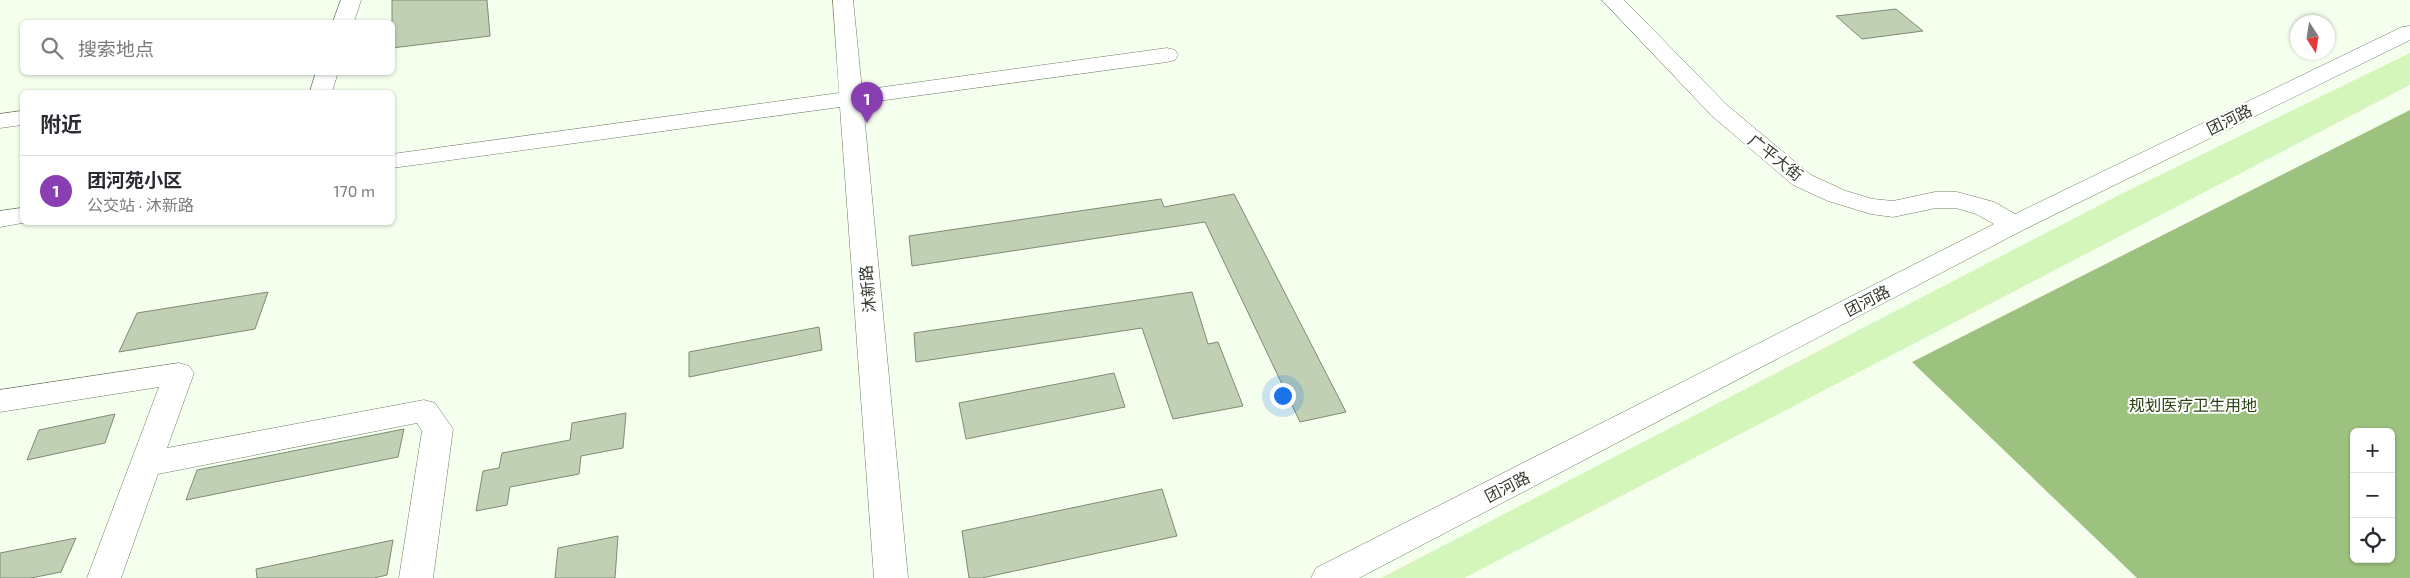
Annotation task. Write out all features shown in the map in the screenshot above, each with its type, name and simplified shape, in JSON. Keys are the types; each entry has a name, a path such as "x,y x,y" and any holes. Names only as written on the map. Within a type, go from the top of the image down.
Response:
{"street":[{"path":"345,20 351,0"},
{"name":"沐新路","path":"843,0 891,578"},
{"name":"广平大街","path":"1612,0 1720,111 1802,180 1837,196 1886,208 1910,207 1935,200 1958,200 1985,208 2014,224"},
{"name":"团河路","path":"1328,578 2014,224 2361,54 2410,32"},
{"path":"395,161 1167,55"},
{"path":"322,90 327,75"},
{"path":"0,121 20,118"},
{"path":"0,219 20,216"},
{"path":"0,401 179,373 104,578"},
{"path":"146,464 424,411 438,429 416,578"}],"green space":[{"path":"2410,53 2410,85 1464,578 1381,578 2119,195"},
{"name":"规划医疗卫生用地","path":"2410,110 2410,578 2137,578 1912,362"}],"building":[{"path":"392,0 487,0 490,36 395,48 395,20 392,20"},
{"path":"1896,9 1923,31 1862,39 1836,16"},
{"path":"1234,194 1346,412 1300,422 1205,222 912,266 909,236 1161,199 1164,207"},
{"path":"268,292 255,329 119,352 137,313"},
{"path":"1192,292 1208,344 1218,342 1243,406 1173,419 1142,328 916,362 914,333"},
{"path":"819,327 822,350 689,377 689,352"},
{"path":"1114,373 1125,407 966,439 959,403"},
{"path":"626,413 623,448 581,456 579,474 510,487 507,505 476,511 483,471 499,468 502,453 570,440 572,423"},
{"path":"115,414 105,443 27,460 39,430"},
{"path":"404,429 398,457 186,500 197,470"},
{"path":"1162,489 1177,536 982,578 969,578 962,531"},
{"path":"618,536 615,578 555,578 558,548"},
{"path":"76,538 61,572 31,578 0,578 0,553"},
{"path":"393,540 387,575 374,578 257,578 256,569"}],"place":[{"name":"团河苑小区","path":"867,123"}]}
